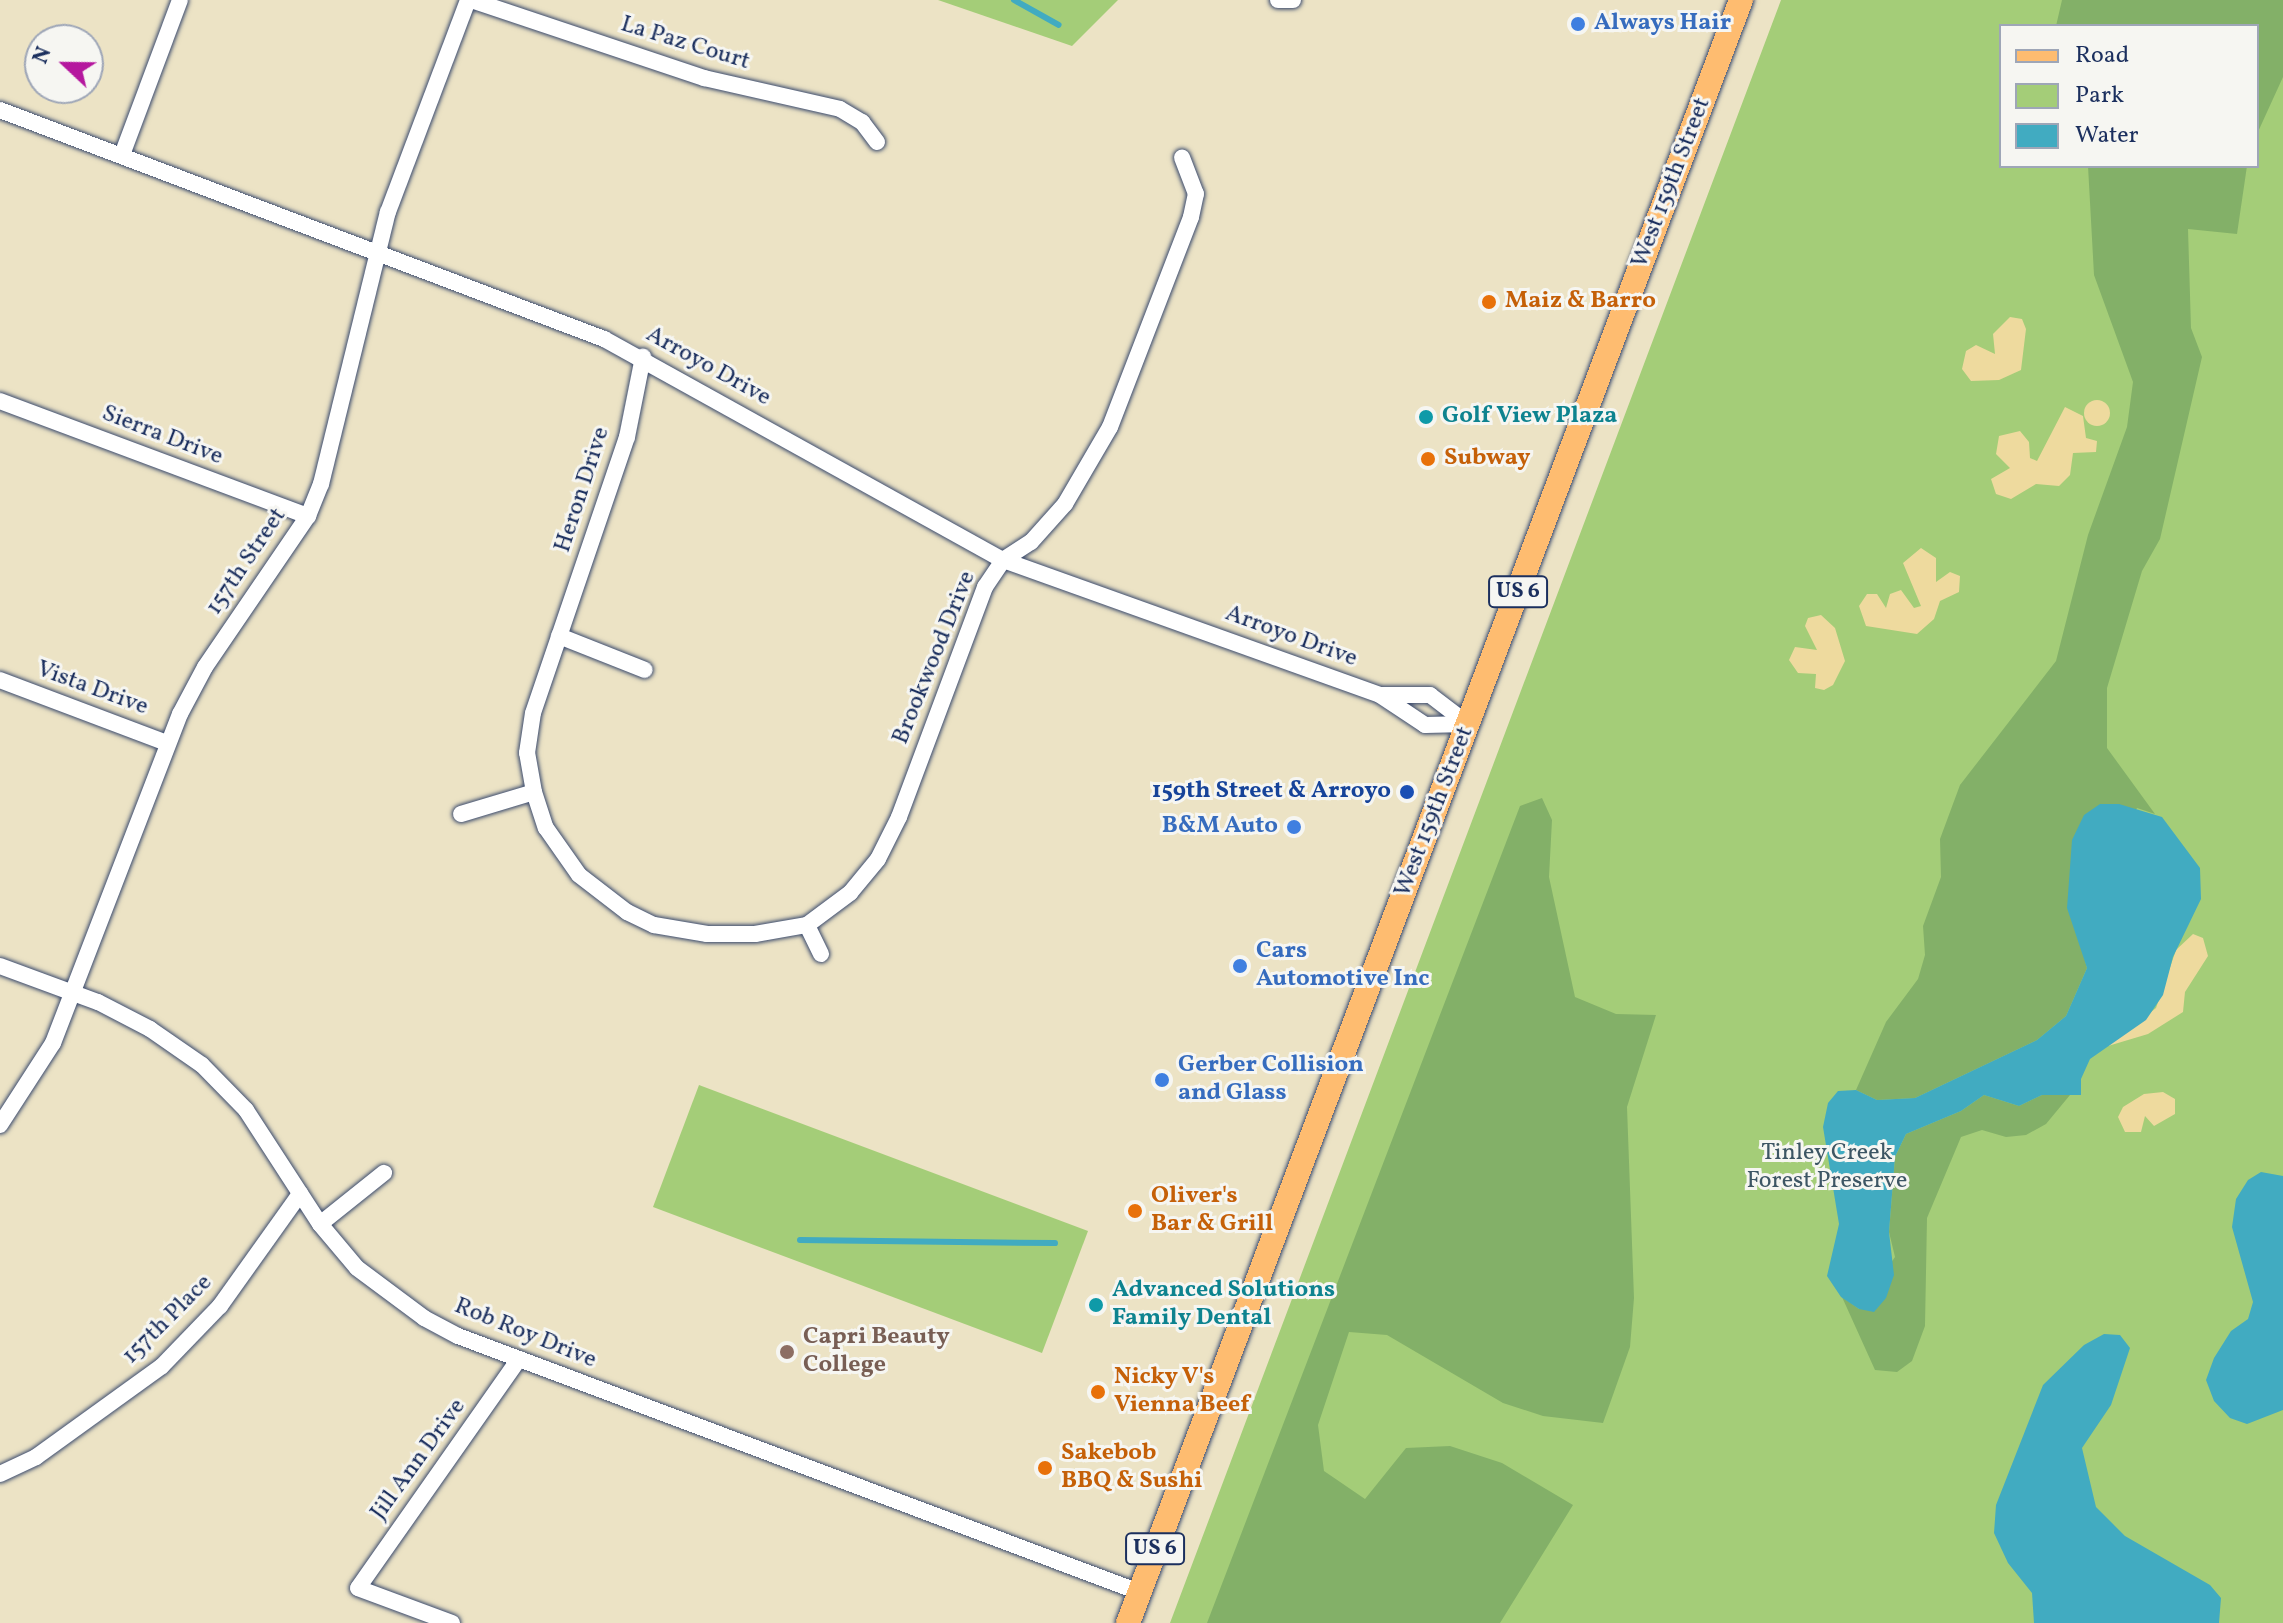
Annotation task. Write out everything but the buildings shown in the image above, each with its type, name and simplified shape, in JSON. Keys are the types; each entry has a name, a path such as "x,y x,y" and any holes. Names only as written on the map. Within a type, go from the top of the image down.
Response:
{"main road":[{"name":"West 159th Street","path":"1128,1623 1741,0"}],"street":[{"path":"122,155 180,0"},
{"name":"La Paz Court","path":"469,0 704,78 840,109 862,122 877,142"},
{"name":"157th Street","path":"0,1125 53,1043 167,743 205,667 308,516 344,408 377,249 469,0"},
{"path":"1278,0 1293,0"},
{"name":"Arroyo Drive","path":"0,110 377,249 643,357 1003,560 1380,695 1425,725 1468,724"},
{"name":"Brookwood Drive","path":"807,925 850,893 878,859 899,817 985,587 1003,560 1031,542 1065,504 1110,427 1191,217 1196,194 1182,158"},
{"name":"Heron Drive","path":"643,357 627,437 533,713 527,753 534,792 546,828 563,856 601,895 627,912 672,931 707,934 755,934 807,925"},
{"name":"Sierra Drive","path":"0,401 308,516"},
{"path":"559,636 645,670"},
{"name":"Vista Drive","path":"0,680 167,743"},
{"name":"Arroyo Drive","path":"1380,695 1430,695 1468,724"},
{"path":"461,814 534,792"},
{"path":"807,925 821,954"},
{"name":"Rob Roy Drive","path":"0,966 73,993 150,1029 202,1065 246,1110 320,1224 392,1298 458,1336 1139,1592"},
{"path":"320,1224 384,1173"},
{"name":"157th Place","path":"0,1474 36,1457 162,1366 220,1306 300,1194"},
{"name":"Jill Ann Drive","path":"452,1623 358,1588 519,1359"}],"green space":[{"path":"938,0 1118,0 1072,46"},
{"name":"Tinley Creek Forest Preserve","path":"1781,0 2283,0 2283,1623 1170,1623"},
{"path":"2062,0 2283,0 2283,77 2259,130 2259,24 2056,24"},
{"path":"2088,168 2247,168 2237,234 2188,229 2191,328 2202,357 2160,539 2142,571 2107,688 2107,748 2155,814 2137,808 2079,938 2087,968 2066,1016 2037,1040 1915,1098 1877,1100 1856,1090 1886,1022 1918,979 1925,955 1923,926 1941,877 1940,839 1960,785 2056,661 2088,535 2127,427 2133,382 2094,275"},
{"path":"1542,798 1552,820 1549,877 1575,997 1616,1014 1656,1015 1627,1107 1634,1298 1630,1347 1603,1423 1543,1416 1503,1403 1387,1335 1349,1332 1318,1425 1324,1471 1365,1499 1406,1448 1450,1446 1502,1463 1573,1505 1500,1623 1207,1623 1520,806"},
{"path":"699,1085 1088,1231 1042,1353 653,1207"},
{"path":"1984,1095 2019,1106 2042,1095 2070,1095 2046,1124 2026,1135 2006,1137 1982,1130 1961,1137 1927,1218 1925,1326 1912,1361 1897,1372 1875,1370 1842,1297 1859,1309 1895,1257 1889,1232 1895,1157 1906,1134 1961,1111"}],"sand":[{"path":"2010,317 2022,319 2026,329 2021,370 1999,380 1971,381 1962,369 1966,351 1976,345 1995,354 1993,334"},
{"path":"2097,400 2107,403 2110,413 2107,423 2097,426 2087,423 2084,413 2087,403"},
{"path":"2065,407 2083,416 2086,438 2097,441 2096,452 2073,453 2070,475 2059,486 2036,484 2011,499 1996,494 1991,479 2010,468 1996,454 1999,436 2020,431 2029,442 2030,458 2037,461"},
{"path":"1921,548 1936,558 1936,582 1950,572 1960,576 1959,592 1940,601 1934,619 1917,634 1866,626 1859,606 1867,594 1877,594 1886,608 1890,594 1901,590 1914,608 1921,606 1903,563"},
{"path":"1821,615 1835,628 1845,661 1833,685 1824,690 1815,688 1816,674 1798,673 1789,660 1795,647 1817,650 1805,626 1808,618"},
{"path":"2193,934 2203,938 2208,956 2185,992 2183,1012 2148,1034 2108,1046 2156,1008 2176,950"},
{"path":"2163,1092 2175,1099 2175,1114 2154,1126 2145,1116 2141,1132 2125,1132 2118,1117 2123,1107 2144,1094"}],"water":[{"path":"2100,804 2119,804 2162,817 2200,868 2201,899 2173,957 2163,995 2146,1020 2090,1059 2081,1079 2081,1095 2042,1095 2019,1106 1984,1095 1961,1111 1906,1134 1895,1157 1889,1232 1894,1275 1886,1298 1874,1312 1859,1309 1841,1297 1827,1276 1839,1224 1823,1127 1828,1103 1838,1091 1856,1090 1877,1100 1915,1098 2037,1040 2066,1016 2087,968 2067,908 2072,840 2084,815"},
{"path":"2261,1172 2283,1176 2283,1410 2247,1424 2230,1418 2214,1401 2206,1380 2214,1358 2231,1331 2248,1319 2253,1302 2232,1227 2236,1199 2248,1180"},
{"path":"2104,1334 2120,1335 2130,1348 2111,1405 2082,1448 2096,1507 2125,1536 2210,1585 2221,1598 2219,1623 2034,1623 2032,1593 2008,1563 1994,1533 1996,1505 2043,1385 2084,1345"}],"waterway":[{"path":"1014,0 1059,25"},
{"path":"800,1240 1055,1243"}],"place":[{"name":"Always Hair","path":"1578,24"},
{"name":"Maiz & Barro","path":"1489,302"},
{"name":"Golf View Plaza","path":"1426,417"},
{"name":"Subway","path":"1428,459"},
{"name":"159th Street & Arroyo","path":"1407,792"},
{"name":"B&M Auto","path":"1294,827"},
{"name":"Cars Automotive Inc","path":"1240,966"},
{"name":"Gerber Collision and Glass","path":"1162,1080"},
{"name":"Oliver's Bar & Grill","path":"1135,1211"},
{"name":"Advanced Solutions Family Dental","path":"1096,1305"},
{"name":"Capri Beauty College","path":"787,1352"},
{"name":"Nicky V's Vienna Beef","path":"1098,1392"},
{"name":"Sakebob BBQ & Sushi","path":"1045,1468"}]}
